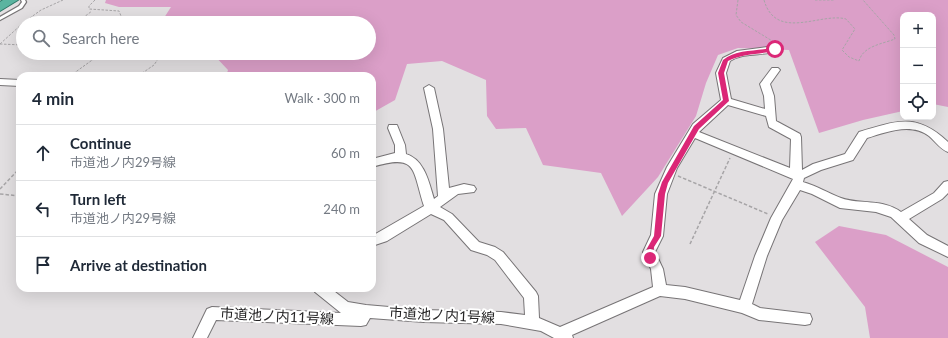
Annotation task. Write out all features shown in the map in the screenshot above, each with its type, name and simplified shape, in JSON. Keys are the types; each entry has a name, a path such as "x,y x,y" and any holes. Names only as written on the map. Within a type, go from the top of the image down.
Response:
{"highway":[{"path":"0,7 12,0"}],"street":[{"path":"726,101 721,73 726,60 738,54 764,52 775,49"},
{"path":"774,70 766,84 769,96 770,114 772,123 796,137 797,144 795,161 797,180"},
{"path":"0,82 16,83"},
{"path":"429,88 435,104 441,144 444,197"},
{"path":"726,101 770,114"},
{"path":"660,290 656,269 649,252 657,236 661,194 670,173 693,133 700,123 726,101"},
{"path":"744,307 761,256 777,218 797,180 804,174 830,162 849,158 863,135 887,128 904,125 918,126 932,133 948,148"},
{"path":"393,128 400,145 401,158"},
{"path":"693,133 734,149 840,203 877,207 901,218 923,239 948,252"},
{"path":"376,162 407,158 415,165 423,182 431,208 448,217 475,246 491,251 500,256 531,296 532,323"},
{"path":"901,218 938,196 948,185"},
{"path":"376,240 384,238 402,224 431,208 458,188 470,189"},
{"path":"564,336 638,298 660,290 685,293 744,307 758,314 804,319"},
{"name":"市道池ノ内1号線","path":"325,292 345,308 366,311 501,318 543,325 564,336"},
{"name":"市道池ノ内11号線","path":"200,338 212,313 360,320 366,311"}],"lane":[{"path":"0,19 21,7 24,0"}],"path":[{"path":"33,16 41,10 62,0"},
{"path":"92,10 88,8 95,0"},
{"path":"738,0 736,15 741,22 774,41 777,46 775,49"},
{"path":"764,0 768,13 774,18 784,21 814,22 832,16 846,19 855,29 842,50 849,57 859,60 860,54 865,50 895,39 863,0"},
{"path":"815,0 835,0"},
{"path":"85,16 92,10 119,11 121,16"},
{"path":"0,44 16,29"},
{"path":"0,44 16,45"},
{"path":"76,72 92,60"},
{"path":"144,72 159,60"},
{"path":"690,244 734,149"},
{"path":"0,189 16,172"},
{"path":"670,173 777,218"},
{"path":"0,194 16,196"}],"shaded area":[{"path":"106,0 948,0 948,107 936,105 936,12 900,12 900,112 863,120 819,133 789,50 738,48 718,55 706,83 696,116 658,177 622,216 601,173 543,165 526,128 496,129 487,116 486,80 442,61 407,64 395,100 376,111 376,72 227,72 228,70 219,60 376,60 376,16 165,16 171,7 119,7 105,3"},
{"path":"839,226 886,235 948,267 948,338 870,338 865,307 815,242"}],"route":[{"path":"650,258 649,252 657,236 659,228 661,194 672,167 700,123 726,101 721,73 723,64 732,55 764,52 775,49"}]}
